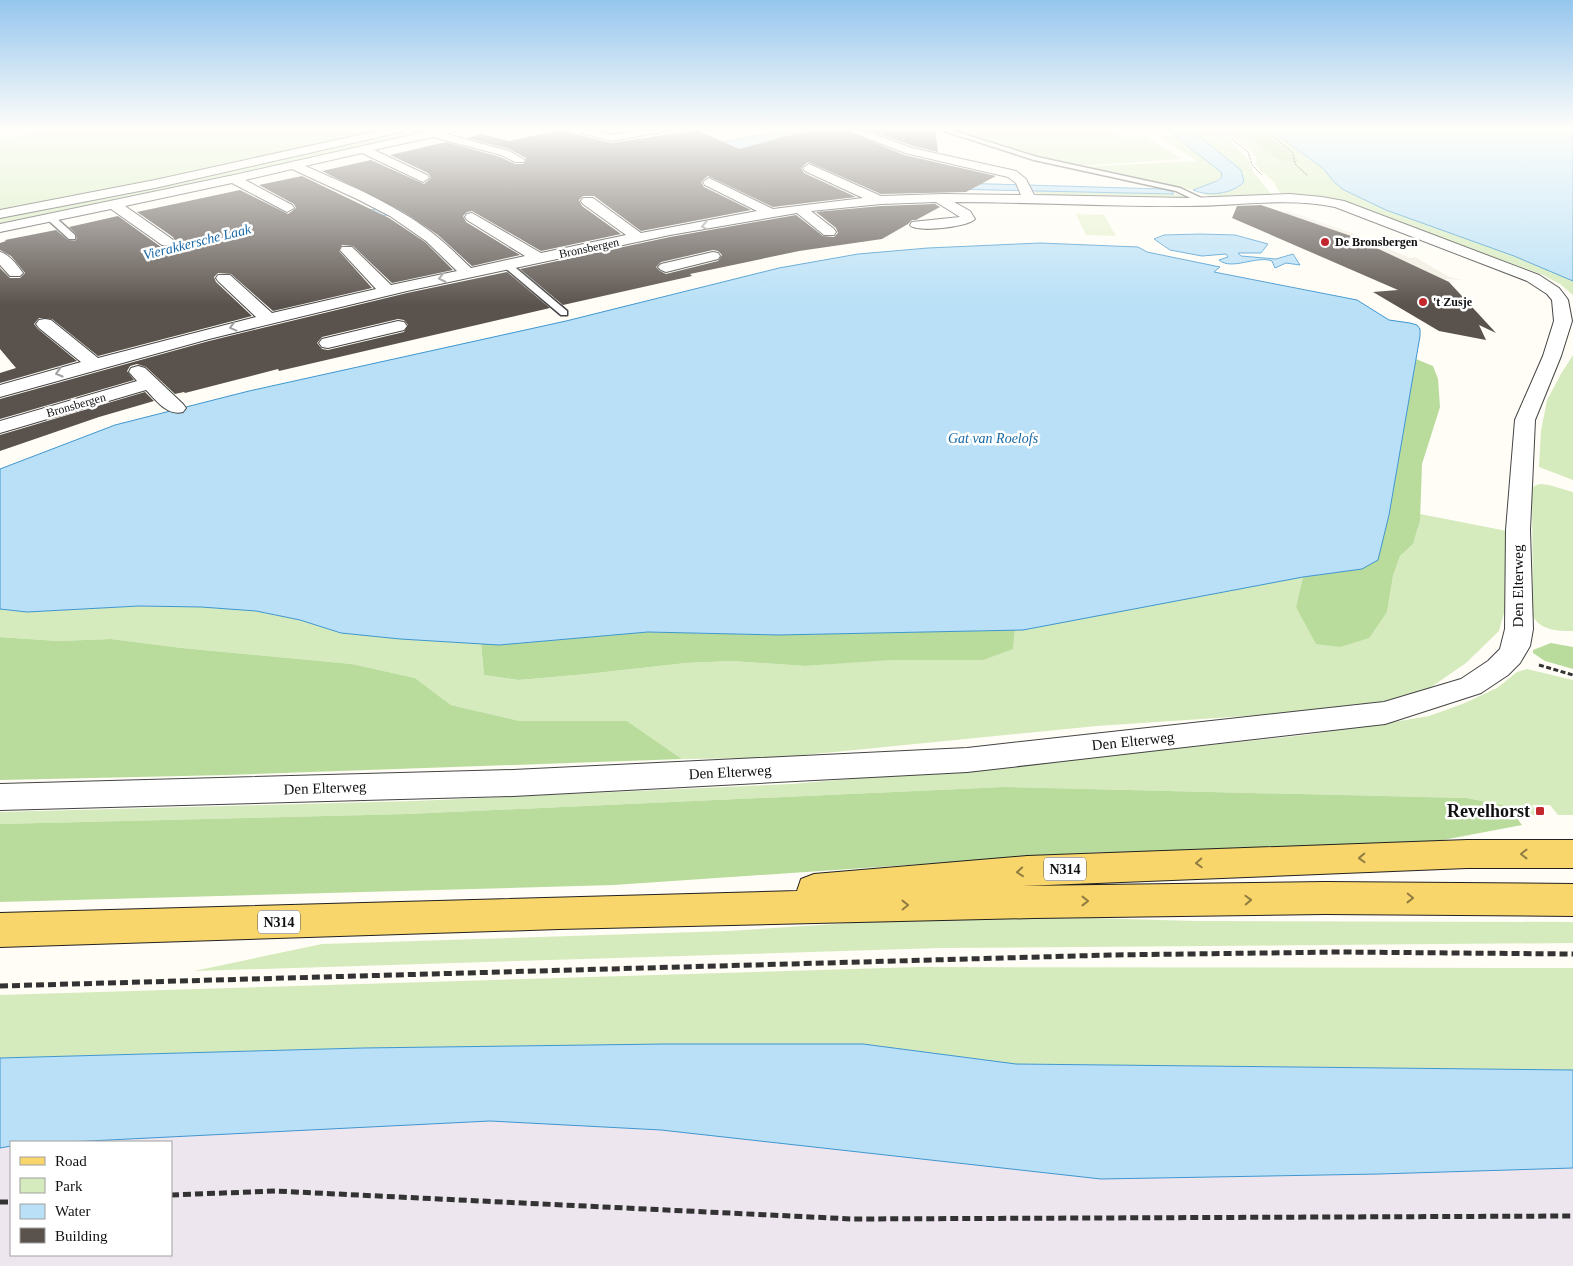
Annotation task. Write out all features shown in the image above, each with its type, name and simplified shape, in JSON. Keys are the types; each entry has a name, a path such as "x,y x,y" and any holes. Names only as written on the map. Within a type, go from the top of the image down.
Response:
{"main road":[{"name":"N314","path":"559,913 1027,871 1457,854 1573,854"},
{"name":"N314","path":"0,930 559,913 1034,902 1325,898 1573,900"}],"street":[{"path":"0,214 134,188"},
{"path":"0,228 192,188"},
{"path":"251,188 287,208"},
{"path":"344,188 364,197 425,233 468,273"},
{"path":"721,188 772,213"},
{"name":"Bronsbergen","path":"853,188 880,200"},
{"name":"Bronsbergen","path":"1024,188 1026,192"},
{"name":"Bronsbergen","path":"0,391 93,363 267,318 386,290 638,238 772,213 880,200 1026,192 1206,202"},
{"name":"Den Elterweg","path":"0,797 512,783 967,760 1385,713 1471,686 1498,668 1510,656 1516,646 1519,629 1518,530 1524,420 1552,356 1562,321 1560,300 1553,291 1532,278 1338,204 1295,197 1206,202"},
{"path":"916,225 959,222 968,219 965,214 939,198"},
{"name":"Bronsbergen","path":"588,201 638,238"},
{"path":"115,205 167,242"},
{"path":"801,210 830,232"},
{"name":"Bronsbergen","path":"472,217 538,258"},
{"path":"659,235 691,261"},
{"path":"347,250 386,290"},
{"path":"0,256 15,273"},
{"path":"666,267 712,256"},
{"path":"224,278 267,318"},
{"path":"330,303 364,333"},
{"path":"44,324 93,363"},
{"path":"328,343 398,326"},
{"path":"120,356 152,383 176,408"},
{"name":"Bronsbergen","path":"0,427 152,383"}],"lane":[{"path":"1174,188 1206,202"},
{"path":"51,218 72,237"},
{"path":"506,265 564,313"}],"path":[{"path":"0,986 401,976 1137,953 1356,951 1573,954"},
{"path":"172,1195 275,1191 852,1219 1573,1216"}],"shaded area":[{"path":"1288,211 1352,233 1410,258 1415,257 1449,277 1463,280 1446,279 1450,284 1357,238 1283,213"},
{"path":"0,1105 1573,1115 1573,1266 0,1266"}],"green space":[{"path":"0,188 116,188 0,210"},
{"path":"135,188 180,188 0,226 0,217"},
{"path":"1231,188 1266,188 1271,194 1212,198 1202,193 1231,190"},
{"path":"1277,188 1346,188 1386,210 1514,256 1568,278 1573,281 1573,295 1560,284 1541,274 1336,200 1301,194 1280,193"},
{"path":"1035,191 1174,194 1186,196 1184,198 1037,195"},
{"path":"1076,214 1104,215 1116,236 1086,235"},
{"path":"1573,355 1573,480 1539,467 1541,431 1547,400"},
{"path":"1416,359 1433,366 1438,379 1440,407 1422,464 1420,521 1413,544 1400,556 1393,576 1387,612 1369,638 1340,647 1316,644 1296,607 1303,577 1362,569 1389,515"},
{"path":"1540,484 1573,492 1573,631 1550,629 1541,625 1533,616 1532,491 1534,486"},
{"path":"1420,514 1507,531 1510,591 1499,631 1466,663 1418,696 1322,711 1097,726 774,758 682,759 627,721 520,721 451,705 415,678 352,664 182,648 111,639 58,641 0,637 0,609 27,612 139,606 201,607 256,611 300,620 341,633 481,643 484,675 519,680 686,663 731,661 805,666 1013,649 1015,630 1303,577 1296,607 1387,612 1393,576 1400,556 1413,544 1420,521"},
{"path":"1015,630 1013,649 983,660 890,660 805,666 731,661 686,663 519,680 484,675 481,643 499,645 648,632 778,635"},
{"path":"0,637 58,641 111,639 182,648 352,664 415,678 451,705 520,721 627,721 682,759 228,775 0,780"},
{"path":"1551,643 1573,647 1573,669 1545,661 1533,653 1533,650"},
{"path":"1527,669 1573,680 1573,815 1558,815 1550,805 1532,805 1538,815 1514,816 1508,806 1467,798 1003,787 407,814 0,824 0,812 415,801 791,784 1036,763 1305,735 1429,716 1465,703 1497,688 1517,672"},
{"path":"1003,787 1467,798 1508,806 1522,825 1427,843 1084,853 614,885 0,902 0,824 407,814"},
{"path":"959,916 1196,921 1573,922 1573,943 940,948 194,971 322,944 728,931"},
{"path":"919,967 1573,968 1573,1070 1016,1064 863,1044 362,1048 0,1058 0,995"}],"water":[{"path":"485,188 574,188 407,210 266,244 0,300 376,209"},
{"path":"943,188 1131,188 1163,189 1174,194"},
{"path":"1198,188 1235,188 1227,192 1213,194 1193,190"},
{"path":"1342,188 1573,188 1573,281 1514,256 1386,210"},
{"path":"1164,235 1235,235 1268,244 1261,253 1238,253 1241,256 1276,259 1293,254 1300,265 1286,263 1275,268 1272,261 1266,260 1237,264 1224,263 1219,260 1228,257 1226,254 1202,256 1170,250 1154,239"},
{"name":"Gat van Roelofs","path":"1040,243 1138,247 1147,252 1220,267 1214,272 1357,300 1389,320 1417,325 1420,329 1420,336 1389,515 1378,560 1362,569 1303,577 1023,630 778,635 648,632 499,645 400,639 341,633 300,620 256,611 201,607 139,606 27,612 0,609 0,469 115,425 249,391 566,321 779,268 858,254 928,248"},
{"path":"665,1044 863,1044 1016,1064 1573,1070 1573,1168 1101,1179 661,1130 490,1121 89,1141 10,1141 10,1146 0,1148 0,1058 362,1048"}],"building":[{"path":"265,188 327,188 389,218 425,242 453,270 392,283 353,246 342,245 339,251 372,288 273,311 231,274 218,273 214,277 216,282 252,316 98,356 52,319 39,318 34,324 38,329 77,361 0,383 0,373 16,368 0,349 0,268 10,278 20,278 25,273 11,256 0,250 0,243 5,240 56,230 68,240 75,241 77,239 76,234 69,227 118,216 161,247 172,247 176,243 173,237 137,212 240,190 288,214 296,208 294,204"},
{"path":"356,188 706,188 751,210 641,231 594,196 583,196 579,200 582,206 621,234 541,251 472,211 467,212 463,216 466,222 520,255 472,266 438,235 402,211"},
{"path":"733,188 837,188 856,197 773,207"},
{"path":"867,188 973,188 966,192 881,194"},
{"path":"935,204 940,207 916,220 912,220 882,239 799,251 690,274 692,276 563,305 520,269 670,237 796,215 823,236 834,237 838,233 836,228 816,212 881,206","holes":["713,250 718,251 722,255 718,261 666,274 656,267 661,262"]},
{"path":"1261,205 1351,236 1449,282 1496,333 1479,325 1486,340 1439,331 1373,292 1398,290 1232,218 1237,206"},
{"path":"507,272 550,308 279,371 278,369 185,393 175,394 146,367 137,364 130,366 127,371 134,380 0,419 0,399 209,341 407,293","holes":["398,319 404,320 408,325 404,332 328,350 322,349 317,343 322,337"]},
{"path":"145,392 154,401 99,417 0,451 0,435"}],"place":[{"name":"De Bronsbergen","path":"1325,242"},
{"name":"'t Zusje","path":"1423,302"},
{"name":"Revelhorst","path":"1540,811"}],"water label":[{"name":"Vierakkersche Laak","path":"197,242"}]}
